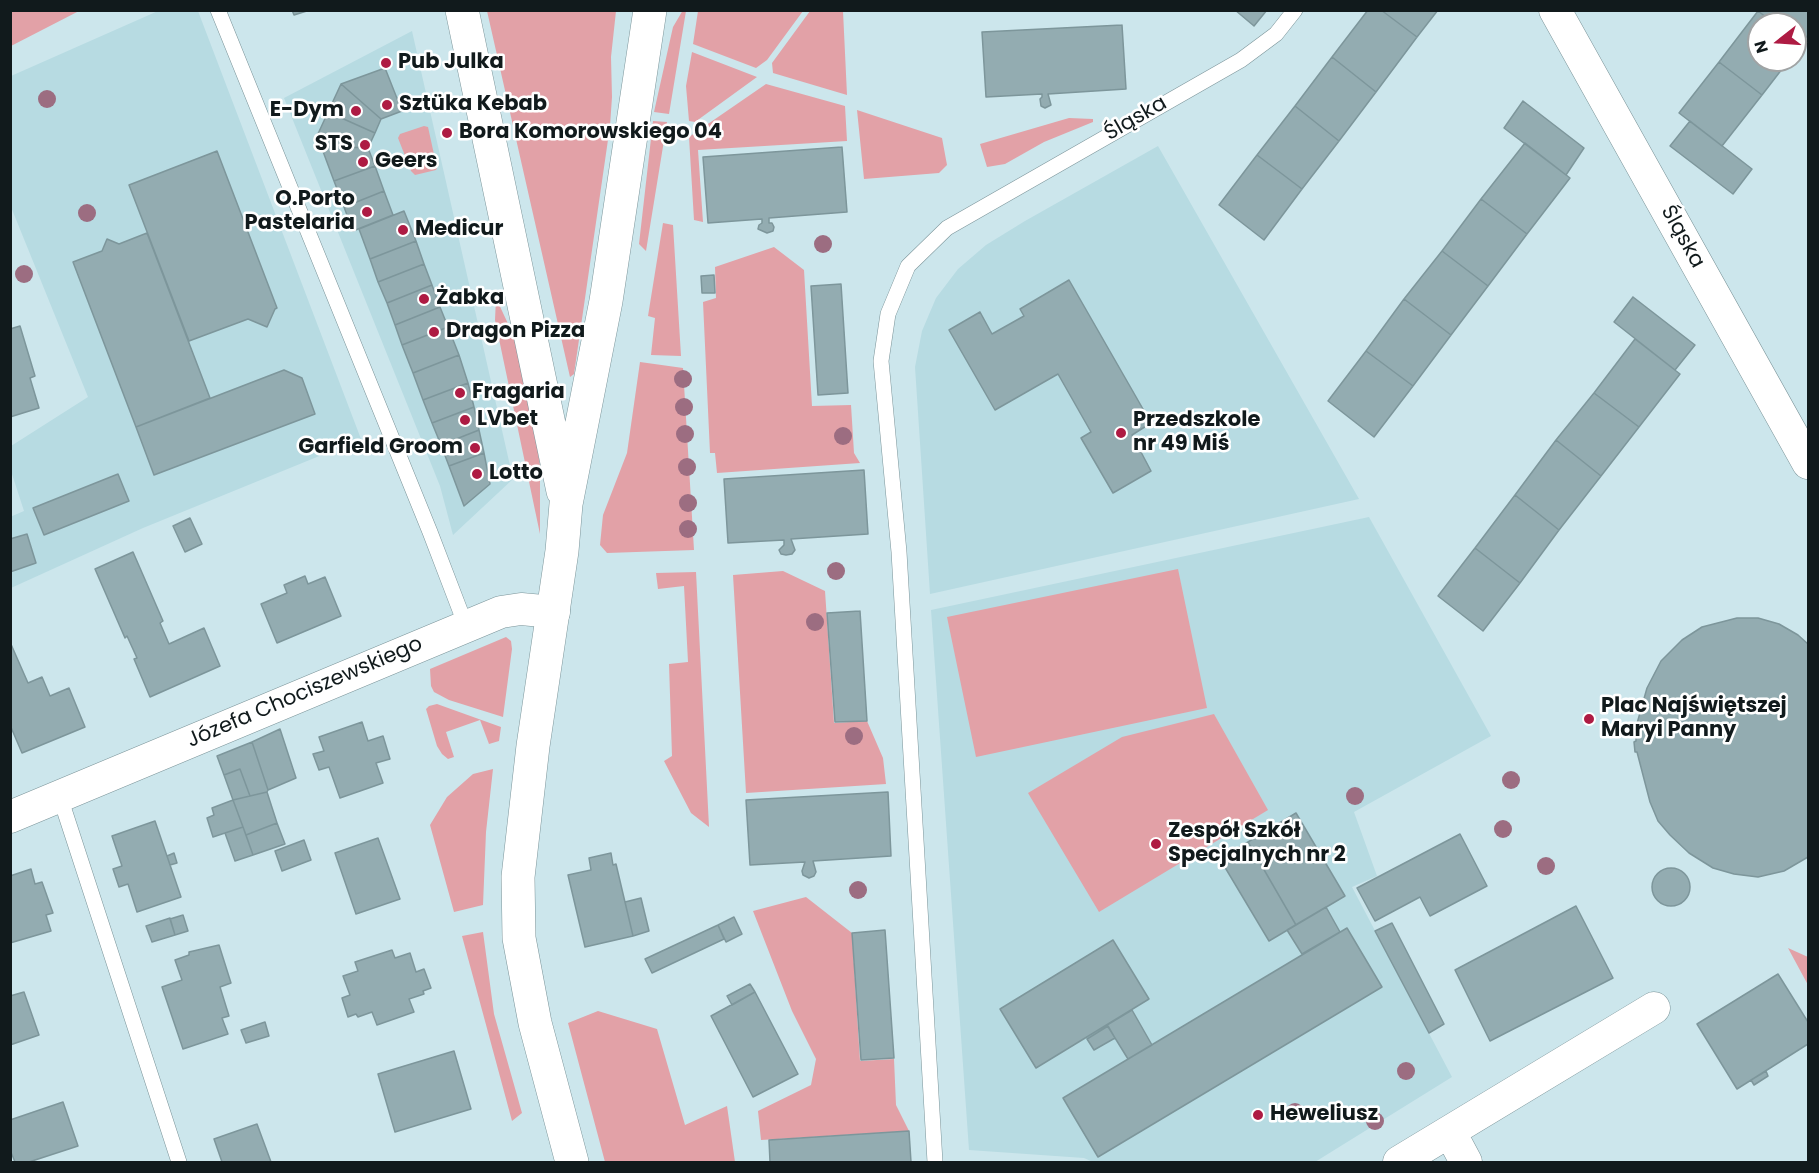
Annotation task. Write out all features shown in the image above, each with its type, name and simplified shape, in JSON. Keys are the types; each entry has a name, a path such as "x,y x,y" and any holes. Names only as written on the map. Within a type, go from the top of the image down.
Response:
{"street":[{"path":"462,10 566,504"},
{"path":"572,1162 535,1023 519,938 518,877 562,551 566,504 606,302 650,10"},
{"name":"Śląska","path":"1555,10 1809,463"},
{"name":"Józefa Chociszewskiego","path":"10,817 501,612 521,609 554,612"},
{"path":"1399,1162 1654,1008"},
{"path":"1450,1132 1466,1162"}],"lane":[{"path":"218,10 466,626"},
{"name":"Śląska","path":"935,1162 899,552 881,361 888,314 908,266 946,228 1241,60 1276,34 1295,10"},
{"path":"60,797 179,1162"}],"shaded area":[{"path":"11,10 79,10 79,11 11,46"},
{"path":"683,10 686,11 669,114 654,112 673,27"},
{"path":"698,10 803,11 767,60 756,68 693,44"},
{"path":"158,11 198,11 361,439 143,528 11,588 10,517 24,511 11,471 11,446 88,397 11,207 11,76"},
{"path":"487,11 616,11 611,57 610,126 574,374 570,377"},
{"path":"810,11 843,11 847,95 773,73 772,63"},
{"path":"412,31 513,479 453,535 440,486 284,98"},
{"path":"692,52 757,77 695,122 689,121 686,86"},
{"path":"766,84 845,106 847,141 698,150 703,222 694,220 689,137"},
{"path":"857,110 942,138 947,165 939,173 864,179"},
{"path":"1069,118 1093,119 1093,122 1044,142 1005,164 987,167 980,144"},
{"path":"653,121 667,122 646,251 639,244"},
{"path":"424,126 428,127 437,168 415,175 411,171 398,138 400,134"},
{"name":"Przedszkole nr 49 Miś","path":"1158,146 1359,499 930,594 915,367 922,331 936,298 958,269 986,245"},
{"path":"663,223 673,225 681,356 651,355 655,318 648,316"},
{"path":"774,247 804,270 812,406 851,405 854,453 860,463 717,473 715,453 710,453 703,302 716,298 715,267"},
{"path":"496,298 517,343 528,376 540,466 540,534 495,320"},
{"path":"640,362 683,368 694,550 607,553 600,545 603,515 627,453"},
{"name":"Zespół Szkół Specjalnych nr 2","path":"1369,517 1491,736 1354,812 1377,876 1352,887 1452,1077 1315,1162 1093,1162 1084,1158 969,1150 931,610"},
{"path":"1178,569 1207,708 976,757 947,617"},
{"path":"783,571 825,591 834,723 867,721 883,758 886,784 746,793 733,575"},
{"path":"696,572 709,827 691,813 664,761 672,756 669,664 688,662 684,586 658,589 656,573"},
{"path":"506,637 511,641 512,649 503,717 449,700 434,692 431,686 430,669"},
{"path":"437,704 501,727 499,741 489,744 480,720 446,732 454,757 448,759 437,746 426,709"},
{"path":"1214,714 1268,810 1099,912 1028,793 1122,737"},
{"path":"493,769 486,832 483,905 454,912 430,825 447,797 473,774"},
{"path":"806,897 852,933 860,1061 894,1059 896,1105 909,1131 761,1140 758,1111 811,1085 816,1059 792,1011 753,911"},
{"path":"483,932 494,1014 522,1113 512,1121 462,936"},
{"path":"1788,948 1808,957 1808,985"},
{"path":"598,1011 657,1029 685,1125 727,1106 735,1162 605,1162 568,1023"}],"building":[{"path":"292,10 310,10 294,15"},
{"path":"1235,10 1267,10 1254,26"},
{"path":"1368,10 1381,10 1417,37 1376,92 1332,57"},
{"path":"1381,10 1438,10 1417,37"},
{"path":"1808,10 1808,35 1807,12 1758,11"},
{"path":"1122,25 1126,89 1048,94 1051,105 1045,108 1041,106 1042,94 986,97 982,32"},
{"path":"1747,25 1747,72 1780,72 1762,95 1719,62"},
{"path":"1332,57 1376,92 1339,141 1295,106"},
{"path":"1719,62 1762,95 1722,146 1679,113"},
{"path":"385,68 402,111 381,119 341,84"},
{"path":"341,84 381,119 375,133 328,112"},
{"path":"1523,101 1584,148 1566,175 1504,128"},
{"path":"1295,106 1339,141 1302,189 1257,155"},
{"path":"328,112 375,133 368,148 321,146 317,136"},
{"path":"1690,121 1752,169 1733,194 1670,146"},
{"path":"1525,143 1570,178 1527,234 1481,199"},
{"path":"321,146 368,148 375,166 334,181"},
{"path":"842,147 847,212 769,218 769,223 772,223 774,227 773,231 767,233 758,229 762,219 708,223 703,157"},
{"path":"217,151 277,308 267,327 248,319 189,341 129,185"},
{"path":"1257,155 1302,189 1264,240 1219,205"},
{"path":"375,166 384,191 344,207 334,181"},
{"path":"384,191 393,215 353,231 344,207"},
{"path":"1481,199 1527,234 1488,286 1442,251"},
{"path":"404,211 416,241 370,259 359,229"},
{"path":"147,233 210,398 136,427 73,262 102,251 107,239 119,244"},
{"path":"416,241 424,264 378,282 370,259"},
{"path":"1442,251 1488,286 1451,335 1404,299"},
{"path":"424,264 432,285 387,303 378,282"},
{"path":"714,275 715,293 702,293 701,276"},
{"path":"1069,280 1151,423 1132,435 1151,471 1113,493 1081,438 1091,432 1058,374 995,410 949,330 980,312 992,334 1024,316 1020,309"},
{"path":"841,284 848,393 818,395 811,286"},
{"path":"432,285 440,307 395,325 387,303"},
{"path":"1633,297 1695,345 1675,370 1614,322"},
{"path":"1404,299 1451,335 1413,386 1366,351"},
{"path":"440,307 448,327 402,345 395,325"},
{"path":"20,326 35,376 30,378 39,408 10,417 10,329"},
{"path":"448,327 459,355 413,373 402,345"},
{"path":"1635,339 1680,374 1639,427 1594,393"},
{"path":"1366,351 1413,386 1374,437 1328,401"},
{"path":"459,355 468,383 423,400 413,373"},
{"path":"284,370 302,378 315,414 154,475 136,427"},
{"path":"468,383 474,407 432,423 423,400"},
{"path":"1594,393 1639,427 1601,476 1556,440"},
{"path":"474,407 479,430 441,445 432,423"},
{"path":"479,430 484,453 449,466 441,445"},
{"path":"1556,440 1601,476 1559,530 1515,495"},
{"path":"484,453 490,484 464,506 449,466"},
{"path":"864,470 868,534 791,539 795,550 792,554 786,555 781,554 779,550 784,545 784,540 728,543 724,479"},
{"path":"118,474 129,501 44,535 33,508"},
{"path":"1515,495 1559,530 1520,583 1475,548"},
{"path":"190,518 202,544 185,552 173,526"},
{"path":"27,534 36,563 10,572 10,539"},
{"path":"1475,548 1520,583 1483,631 1438,596"},
{"path":"133,552 163,621 160,623 169,644 204,628 220,666 150,697 134,659 137,658 127,636 125,638 95,569"},
{"path":"305,576 308,584 325,577 341,616 277,643 261,604 287,593 284,585"},
{"path":"860,611 867,721 835,722 827,613"},
{"path":"1737,618 1758,618 1779,624 1808,644 1808,857 1784,871 1758,877 1713,868 1689,853 1670,835 1658,821 1650,802 1637,752 1635,752 1636,737 1633,737 1633,727 1636,727 1647,688 1661,661 1682,640 1702,627"},
{"path":"10,642 28,683 42,677 50,696 69,688 85,727 22,753 10,725"},
{"path":"362,722 368,741 383,736 390,759 376,763 383,783 340,798 329,767 319,770 313,754 324,751 319,737"},
{"path":"280,729 296,778 268,790 252,742"},
{"path":"252,742 268,790 250,796 240,769 224,775 217,756"},
{"path":"240,769 250,796 233,800 224,775"},
{"path":"267,792 277,823 246,835 233,800"},
{"path":"888,792 891,856 813,861 816,872 809,878 803,875 802,871 805,862 750,865 746,800"},
{"path":"233,800 243,827 213,837 207,818 214,815 212,808"},
{"path":"1296,813 1345,896 1296,925 1248,842"},
{"path":"155,821 181,897 137,912 128,884 119,887 113,869 122,866 112,836"},
{"path":"277,823 285,844 253,855 246,835"},
{"path":"243,827 253,855 235,861 225,833"},
{"path":"1460,834 1487,886 1430,916 1420,897 1375,921 1357,888"},
{"path":"378,838 400,899 356,914 335,853"},
{"path":"304,840 311,860 282,871 275,851"},
{"path":"1248,842 1296,925 1269,941 1220,859"},
{"path":"174,853 177,863 170,865 167,856"},
{"path":"611,853 613,865 616,864 633,936 585,947 568,875 591,870 589,858"},
{"path":"1671,868 1685,873 1690,887 1685,901 1671,906 1657,901 1652,887 1657,873"},
{"path":"31,869 35,884 42,882 53,913 46,915 51,931 10,943 10,876"},
{"path":"641,898 649,931 633,936 625,902"},
{"path":"1576,906 1613,978 1490,1041 1455,970"},
{"path":"1326,907 1340,932 1302,954 1287,930"},
{"path":"183,915 188,931 175,935 170,919"},
{"path":"734,917 742,934 726,942 718,925"},
{"path":"170,918 175,935 152,942 146,926"},
{"path":"1392,923 1444,1024 1429,1033 1375,931"},
{"path":"718,925 724,939 652,973 645,959"},
{"path":"1347,928 1382,987 1098,1157 1063,1098"},
{"path":"885,930 894,1058 861,1060 852,933"},
{"path":"1113,940 1149,999 1036,1068 1000,1009"},
{"path":"219,945 231,983 220,987 229,1016 222,1018 228,1034 183,1049 162,987 182,980 175,960 189,955 189,952"},
{"path":"392,950 395,958 410,953 416,972 424,969 431,988 423,991 424,994 409,999 414,1012 377,1025 372,1012 358,1017 356,1014 348,1017 342,998 350,995 343,976 358,971 355,962"},
{"path":"1778,974 1808,1022 1808,1044 1737,1089 1697,1024"},
{"path":"750,984 755,992 732,1005 727,996"},
{"path":"24,992 39,1035 10,1045 10,996"},
{"path":"755,992 798,1074 753,1097 711,1016"},
{"path":"1132,1010 1152,1045 1128,1059 1107,1025"},
{"path":"265,1022 269,1036 246,1043 241,1030"},
{"path":"1108,1026 1115,1038 1094,1050 1087,1039"},
{"path":"454,1051 471,1109 395,1132 378,1074"},
{"path":"1766,1071 1768,1076 1754,1085 1751,1080"},
{"path":"63,1102 78,1146 29,1162 15,1162 10,1150 10,1120"},
{"path":"257,1124 271,1162 222,1162 214,1139"},
{"path":"909,1131 911,1162 770,1162 769,1140"}],"place":[{"name":"Pub Julka","path":"386,63"},
{"name":"Sztüka Kebab","path":"387,105"},
{"name":"E-Dym","path":"356,111"},
{"name":"Bora Komorowskiego 04","path":"447,133"},
{"name":"STS","path":"365,145"},
{"name":"Geers","path":"363,162"},
{"name":"O.Porto Pastelaria","path":"367,212"},
{"name":"Medicur","path":"403,230"},
{"name":"Żabka","path":"424,299"},
{"name":"Dragon Pizza","path":"434,332"},
{"name":"Fragaria","path":"460,393"},
{"name":"LVbet","path":"465,420"},
{"name":"Przedszkole nr 49 Miś","path":"1121,433"},
{"name":"Garfield Groom","path":"475,448"},
{"name":"Lotto","path":"477,474"},
{"name":"Plac Najświętszej Maryi Panny","path":"1589,719"},
{"name":"Zespół Szkół Specjalnych nr 2","path":"1156,844"},
{"name":"Heweliusz","path":"1258,1115"}]}
